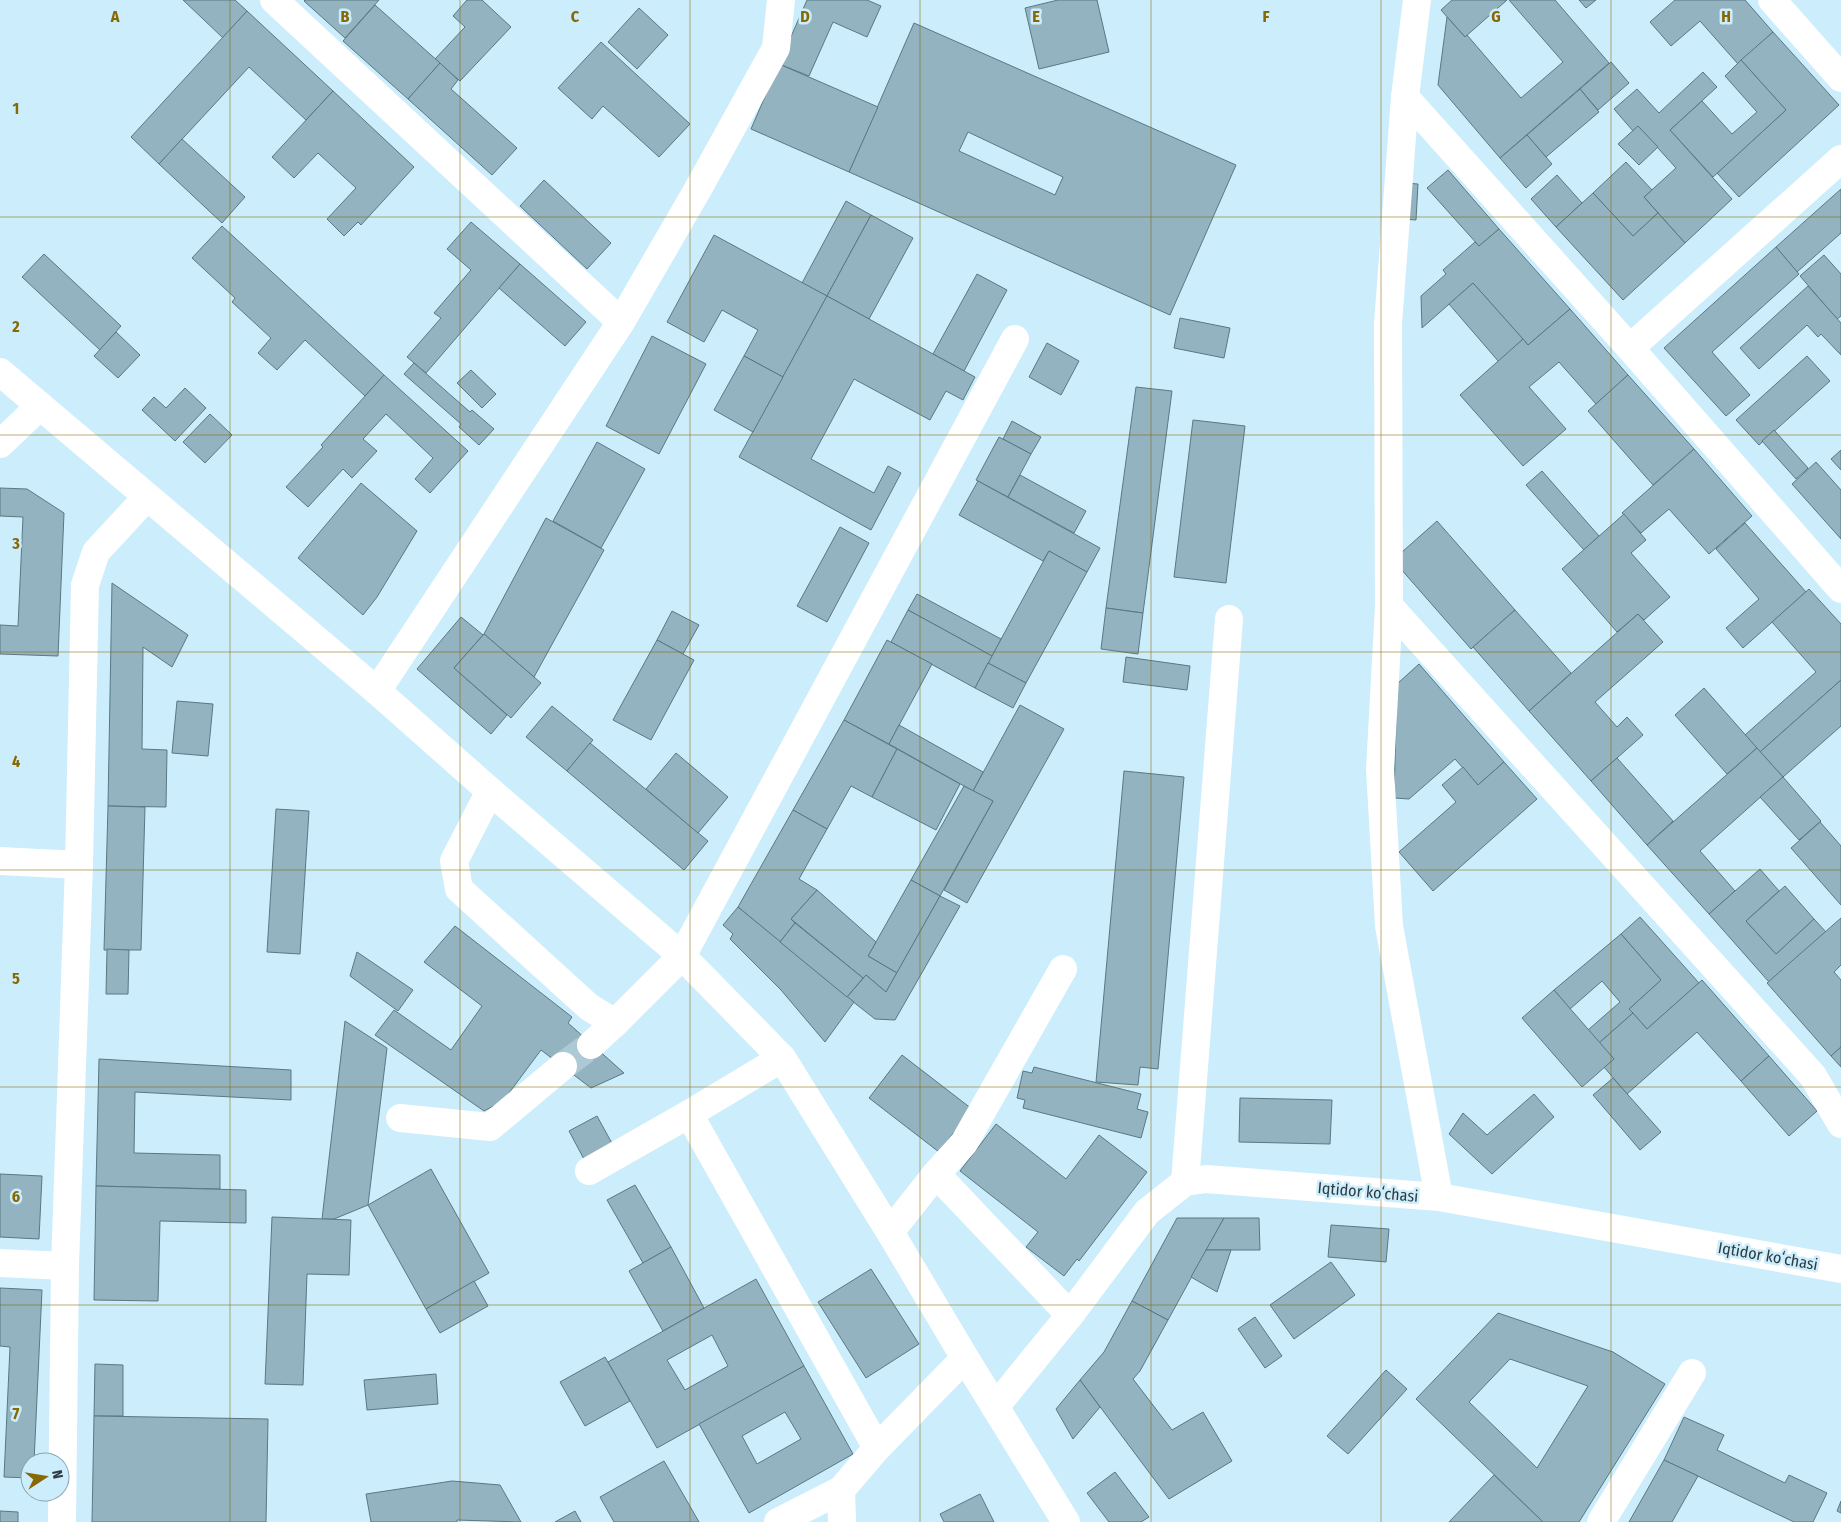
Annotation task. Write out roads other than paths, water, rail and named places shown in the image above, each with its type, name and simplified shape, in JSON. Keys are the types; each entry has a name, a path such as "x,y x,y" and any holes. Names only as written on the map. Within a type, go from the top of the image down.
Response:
{"street":[{"path":"274,0 621,322"},
{"path":"377,691 621,322 698,189 776,48 782,0"},
{"path":"1417,0 1405,97 1388,324 1389,606 1380,769 1389,926 1439,1198"},
{"path":"1772,0 1841,78"},
{"path":"1405,97 1630,348 1841,589"},
{"path":"1630,348 1841,159"},
{"path":"591,1044 615,1023 682,956 1015,339"},
{"path":"0,372 377,691 682,956 782,1058 1066,1522"},
{"path":"0,444 40,406"},
{"path":"62,1522 65,1266 79,865 85,585 96,552 147,497"},
{"path":"1389,606 1813,1076 1841,1124"},
{"path":"995,1407 1070,1316 1147,1212 1186,1182 1229,619"},
{"path":"490,791 454,861 458,889 589,1007 615,1023"},
{"path":"0,861 79,865"},
{"path":"890,1232 936,1174 964,1143 1063,969"},
{"path":"590,1171 782,1058"},
{"path":"400,1118 490,1128 562,1066"},
{"path":"689,1114 877,1448"},
{"path":"936,1174 1070,1316"},
{"name":"Iqtidor koʻchasi","path":"1186,1182 1206,1179 1439,1198 1841,1269"},
{"path":"0,1263 65,1266"},
{"path":"778,1522 841,1490 877,1448 965,1358"},
{"path":"1601,1522 1692,1373"},
{"path":"841,1490 842,1522"}],"tunnel":[{"path":"563,1066 591,1045"}]}
